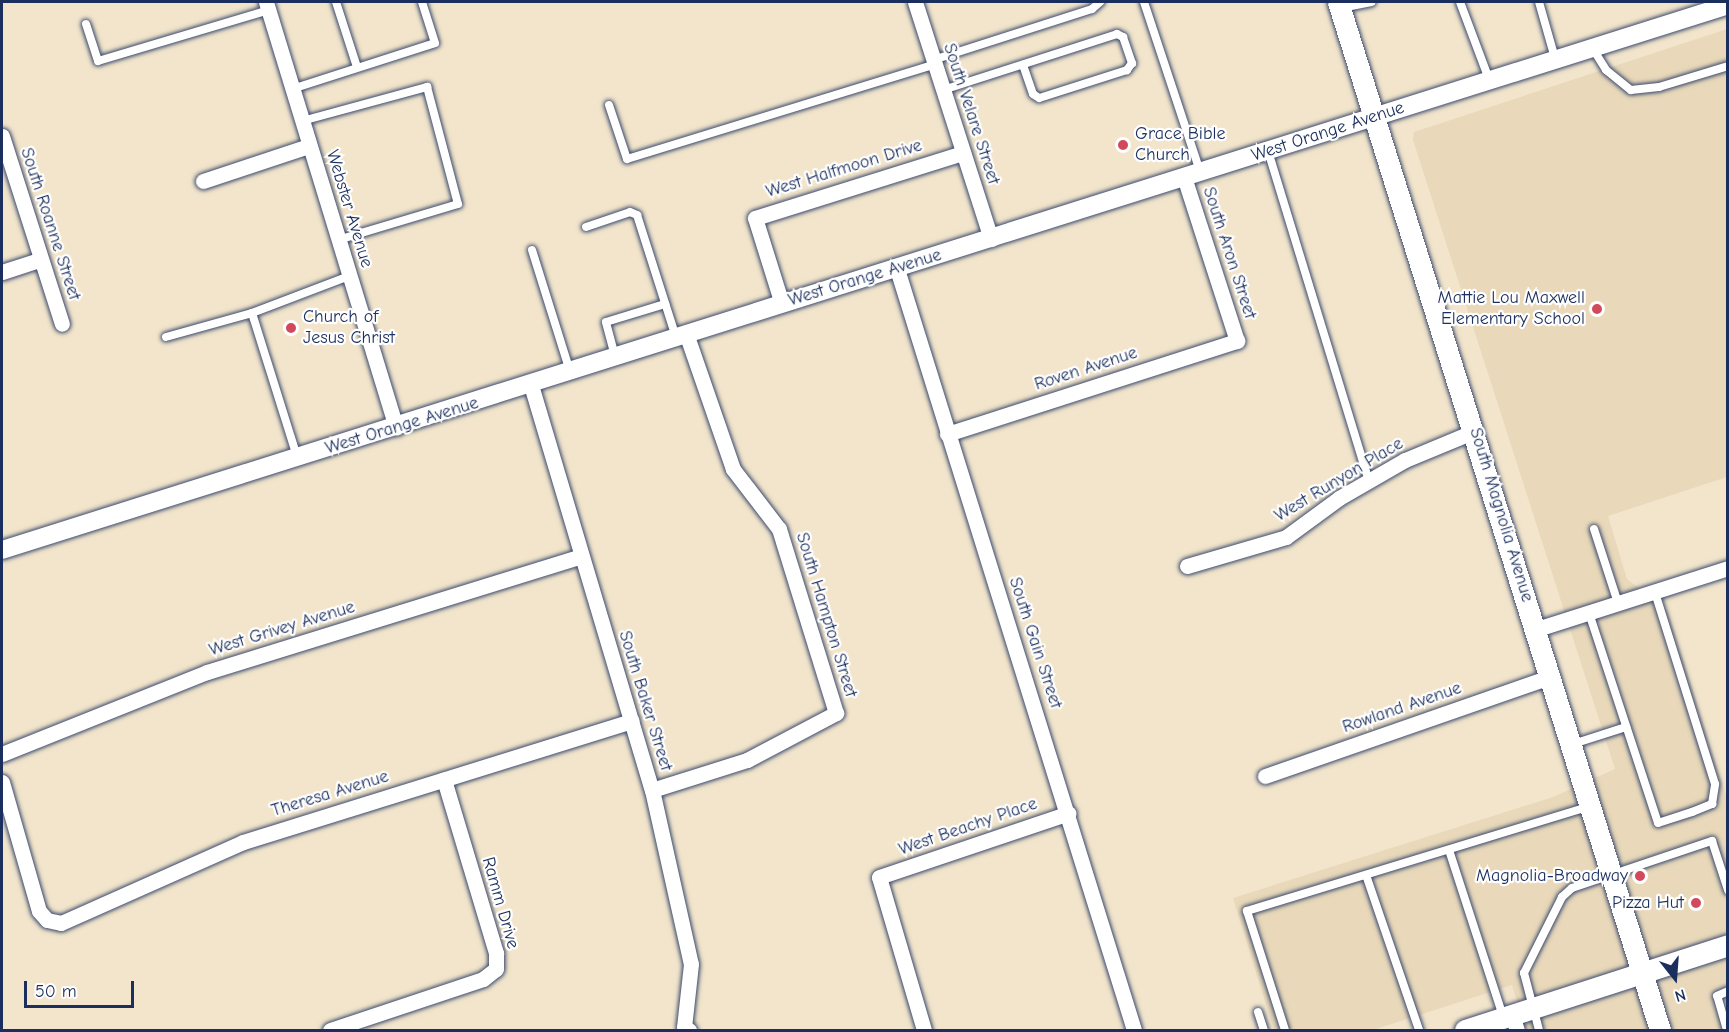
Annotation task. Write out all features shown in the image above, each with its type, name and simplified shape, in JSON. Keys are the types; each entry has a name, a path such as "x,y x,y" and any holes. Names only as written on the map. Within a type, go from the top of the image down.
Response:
{"main road":[{"name":"South Magnolia Avenue","path":"1339,5 1552,676 1660,1030"},
{"path":"1465,1030 1516,1018 1642,972 1728,945"}],"street":[{"name":"South Velare Street","path":"915,2 991,239"},
{"name":"West Orange Avenue","path":"2,550 298,459 1728,5"},
{"name":"Webster Avenue","path":"268,6 396,428"},
{"name":"South Roanne Street","path":"2,136 62,324"},
{"path":"203,181 309,146"},
{"name":"West Halfmoon Drive","path":"782,304 755,218 963,153"},
{"name":"South Aron Street","path":"1192,175 1237,341"},
{"path":"2,272 40,260"},
{"name":"South Gain Street","path":"897,269 947,434 1069,813 1134,1030"},
{"name":"South Hampton Street","path":"652,790 747,760 836,713 779,529 733,469 681,337"},
{"name":"Roven Avenue","path":"947,434 1237,341"},
{"name":"South Baker Street","path":"531,385 579,557 632,720 652,790 691,964 684,1029"},
{"name":"West Runyon Place","path":"1187,566 1286,537 1369,481 1405,460 1474,431"},
{"name":"West Grivey Avenue","path":"2,754 207,672 579,557"},
{"path":"1537,629 1728,568"},
{"name":"Rowland Avenue","path":"1265,776 1552,676"},
{"name":"Theresa Avenue","path":"2,782 39,911 47,920 72,921 243,842 632,720"},
{"name":"Ramm Drive","path":"330,1030 483,979 496,969 496,953 444,780"},
{"name":"West Beachy Place","path":"924,1030 879,877 1069,813"}],"lane":[{"path":"336,2 357,68"},
{"path":"292,89 435,43 422,2"},
{"path":"609,105 627,159 934,62 1092,9 1100,2"},
{"path":"1144,2 1192,175"},
{"path":"1339,5 1371,2"},
{"path":"1460,2 1489,81"},
{"path":"1539,2 1555,60"},
{"path":"86,24 98,61 268,6"},
{"path":"943,90 1117,33 1123,37 1132,63 1127,70 1039,98 1033,94 1023,65"},
{"path":"1592,48 1606,70 1632,90 1659,87 1728,66"},
{"path":"302,121 427,87 458,204 338,240"},
{"path":"1268,151 1369,481"},
{"path":"586,227 630,212 638,215 665,304 681,337"},
{"path":"532,250 570,372"},
{"path":"166,337 252,313 350,276"},
{"path":"616,358 606,322 665,304"},
{"path":"252,313 298,459"},
{"path":"1594,529 1618,603"},
{"path":"1589,613 1658,823 1712,804 1715,784 1655,592"},
{"path":"1573,744 1626,727"},
{"path":"1285,1030 1247,911 1592,806"},
{"path":"1516,1018 1524,973 1562,897 1572,888 1712,841 1728,890"},
{"path":"1449,850 1516,1018 1539,1030"},
{"path":"1366,875 1419,1030"},
{"path":"1727,1030 1717,996 1728,991"},
{"path":"1258,1012 1264,1030"}],"shaded area":[{"path":"1727,29 1727,477 1608,516 1627,579 1668,611 1727,798 1727,1030 1526,1030 1512,985 1373,1030 1274,1030 1233,898 1553,797 1615,769 1413,140 1414,132"}],"place":[{"name":"Grace Bible Church","path":"1123,145"},
{"name":"Mattie Lou Maxwell Elementary School","path":"1597,309"},
{"name":"Church of Jesus Christ","path":"291,328"},
{"name":"Magnolia-Broadway","path":"1640,876"},
{"name":"Pizza Hut","path":"1696,903"}]}
